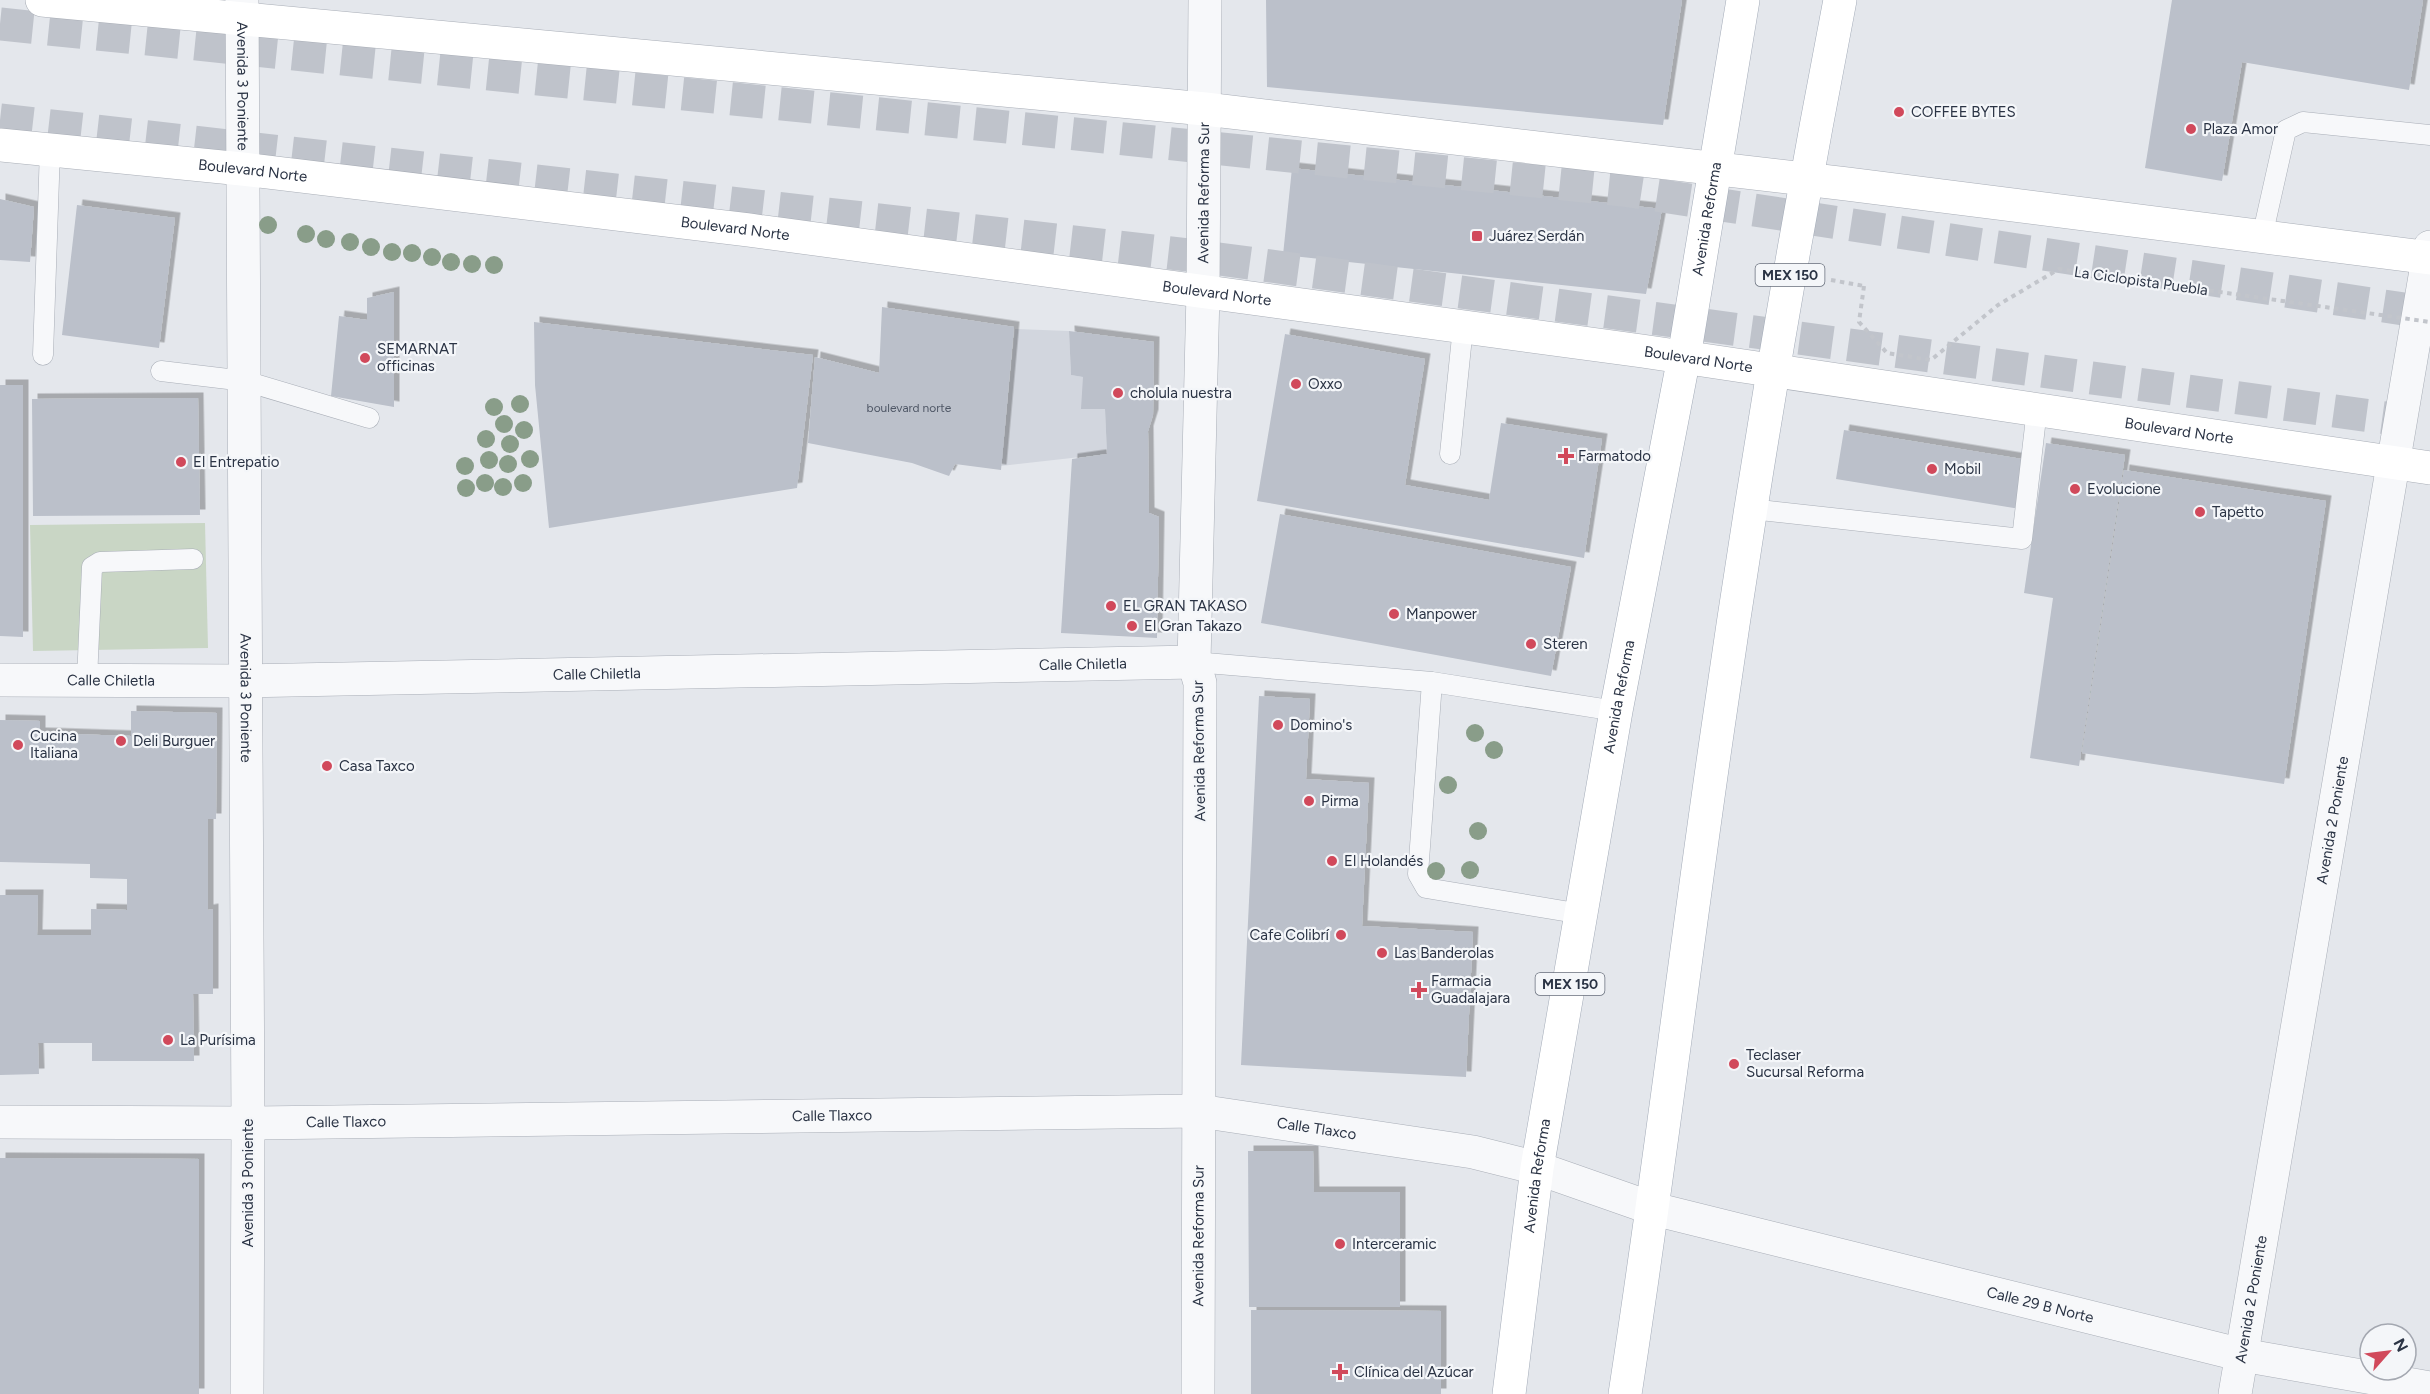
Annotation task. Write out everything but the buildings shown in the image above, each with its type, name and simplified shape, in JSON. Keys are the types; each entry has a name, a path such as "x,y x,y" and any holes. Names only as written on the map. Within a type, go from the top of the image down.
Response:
{"main road":[{"path":"42,0 242,9 1205,109 1806,179 2262,237 2429,254"},
{"name":"Avenida Reforma","path":"1509,1394 1538,1168 1616,711 1684,357 1713,169 1743,0"},
{"name":"MEX 150","path":"1625,1394 1654,1209 1717,735 1751,509 1806,179 1840,0"},
{"name":"Boulevard Norte","path":"0,145 242,169 749,230 1684,357 2430,468"}],"street":[{"name":"Avenida Reforma Sur","path":"1198,1394 1200,683 1194,662 1203,292 1205,0"},
{"name":"Avenida 3 Poniente","path":"242,9 248,1123 247,1394"},
{"name":"Avenida 2 Poniente","path":"2235,1394 2429,254"},
{"name":"Calle Chiletla","path":"0,680 246,681 1194,662"},
{"name":"Calle Tlaxco","path":"0,1122 248,1123 1199,1111 1473,1152 1538,1168 1654,1209"},
{"name":"Calle 29 B Norte","path":"1654,1209 2242,1355 2430,1388"}],"lane":[{"path":"2262,237 2286,130 2303,122 2430,135"},
{"path":"43,355 50,149"},
{"path":"1450,454 1463,327"},
{"path":"161,371 245,381 369,418"},
{"path":"1751,509 2022,539 2037,409"},
{"path":"87,680 92,567 100,562 193,559"},
{"path":"1194,662 1432,682 1616,711"},
{"path":"1432,682 1418,874 1421,883 1426,888 1582,914"}],"path":[{"name":"La Ciclopista Puebla","path":"1831,280 1864,286 1859,322 1887,353 1931,360 1998,305 2059,270 2430,322"}],"shaded area":[{"name":"cholula nuestra","path":"1015,329 1069,331 1071,375 1083,377 1105,409 1107,454 1001,466"}],"green space":[{"path":"205,523 208,648 33,651 30,525"}],"tunnel":[{"path":"0,24 1623,190 2430,313"},
{"path":"0,120 1197,256 2430,424"}],"place":[{"name":"COFFEE BYTES","path":"1899,112"},
{"name":"Plaza Amor","path":"2191,129"},
{"name":"Juárez Serdán","path":"1477,236"},
{"name":"SEMARNAT officinas","path":"365,358"},
{"name":"Oxxo","path":"1296,384"},
{"name":"cholula nuestra","path":"1118,393"},
{"name":"Farmatodo","path":"1566,456"},
{"name":"El Entrepatio","path":"181,462"},
{"name":"Mobil","path":"1932,469"},
{"name":"Evolucione","path":"2075,489"},
{"name":"Tapetto","path":"2200,512"},
{"name":"EL GRAN TAKASO","path":"1111,606"},
{"name":"Manpower","path":"1394,614"},
{"name":"El Gran Takazo","path":"1132,626"},
{"name":"Steren","path":"1531,644"},
{"name":"Domino's","path":"1278,725"},
{"name":"Deli Burguer","path":"121,741"},
{"name":"Cucina Italiana","path":"18,745"},
{"name":"Casa Taxco","path":"327,766"},
{"name":"Pirma","path":"1309,801"},
{"name":"El Holandés","path":"1332,861"},
{"name":"Cafe Colibrí","path":"1341,935"},
{"name":"Las Banderolas","path":"1382,953"},
{"name":"Farmacia Guadalajara","path":"1419,990"},
{"name":"La Purísima","path":"168,1040"},
{"name":"Teclaser Sucursal Reforma","path":"1734,1064"},
{"name":"Interceramic","path":"1340,1244"},
{"name":"Clínica del Azúcar","path":"1340,1372"}]}
